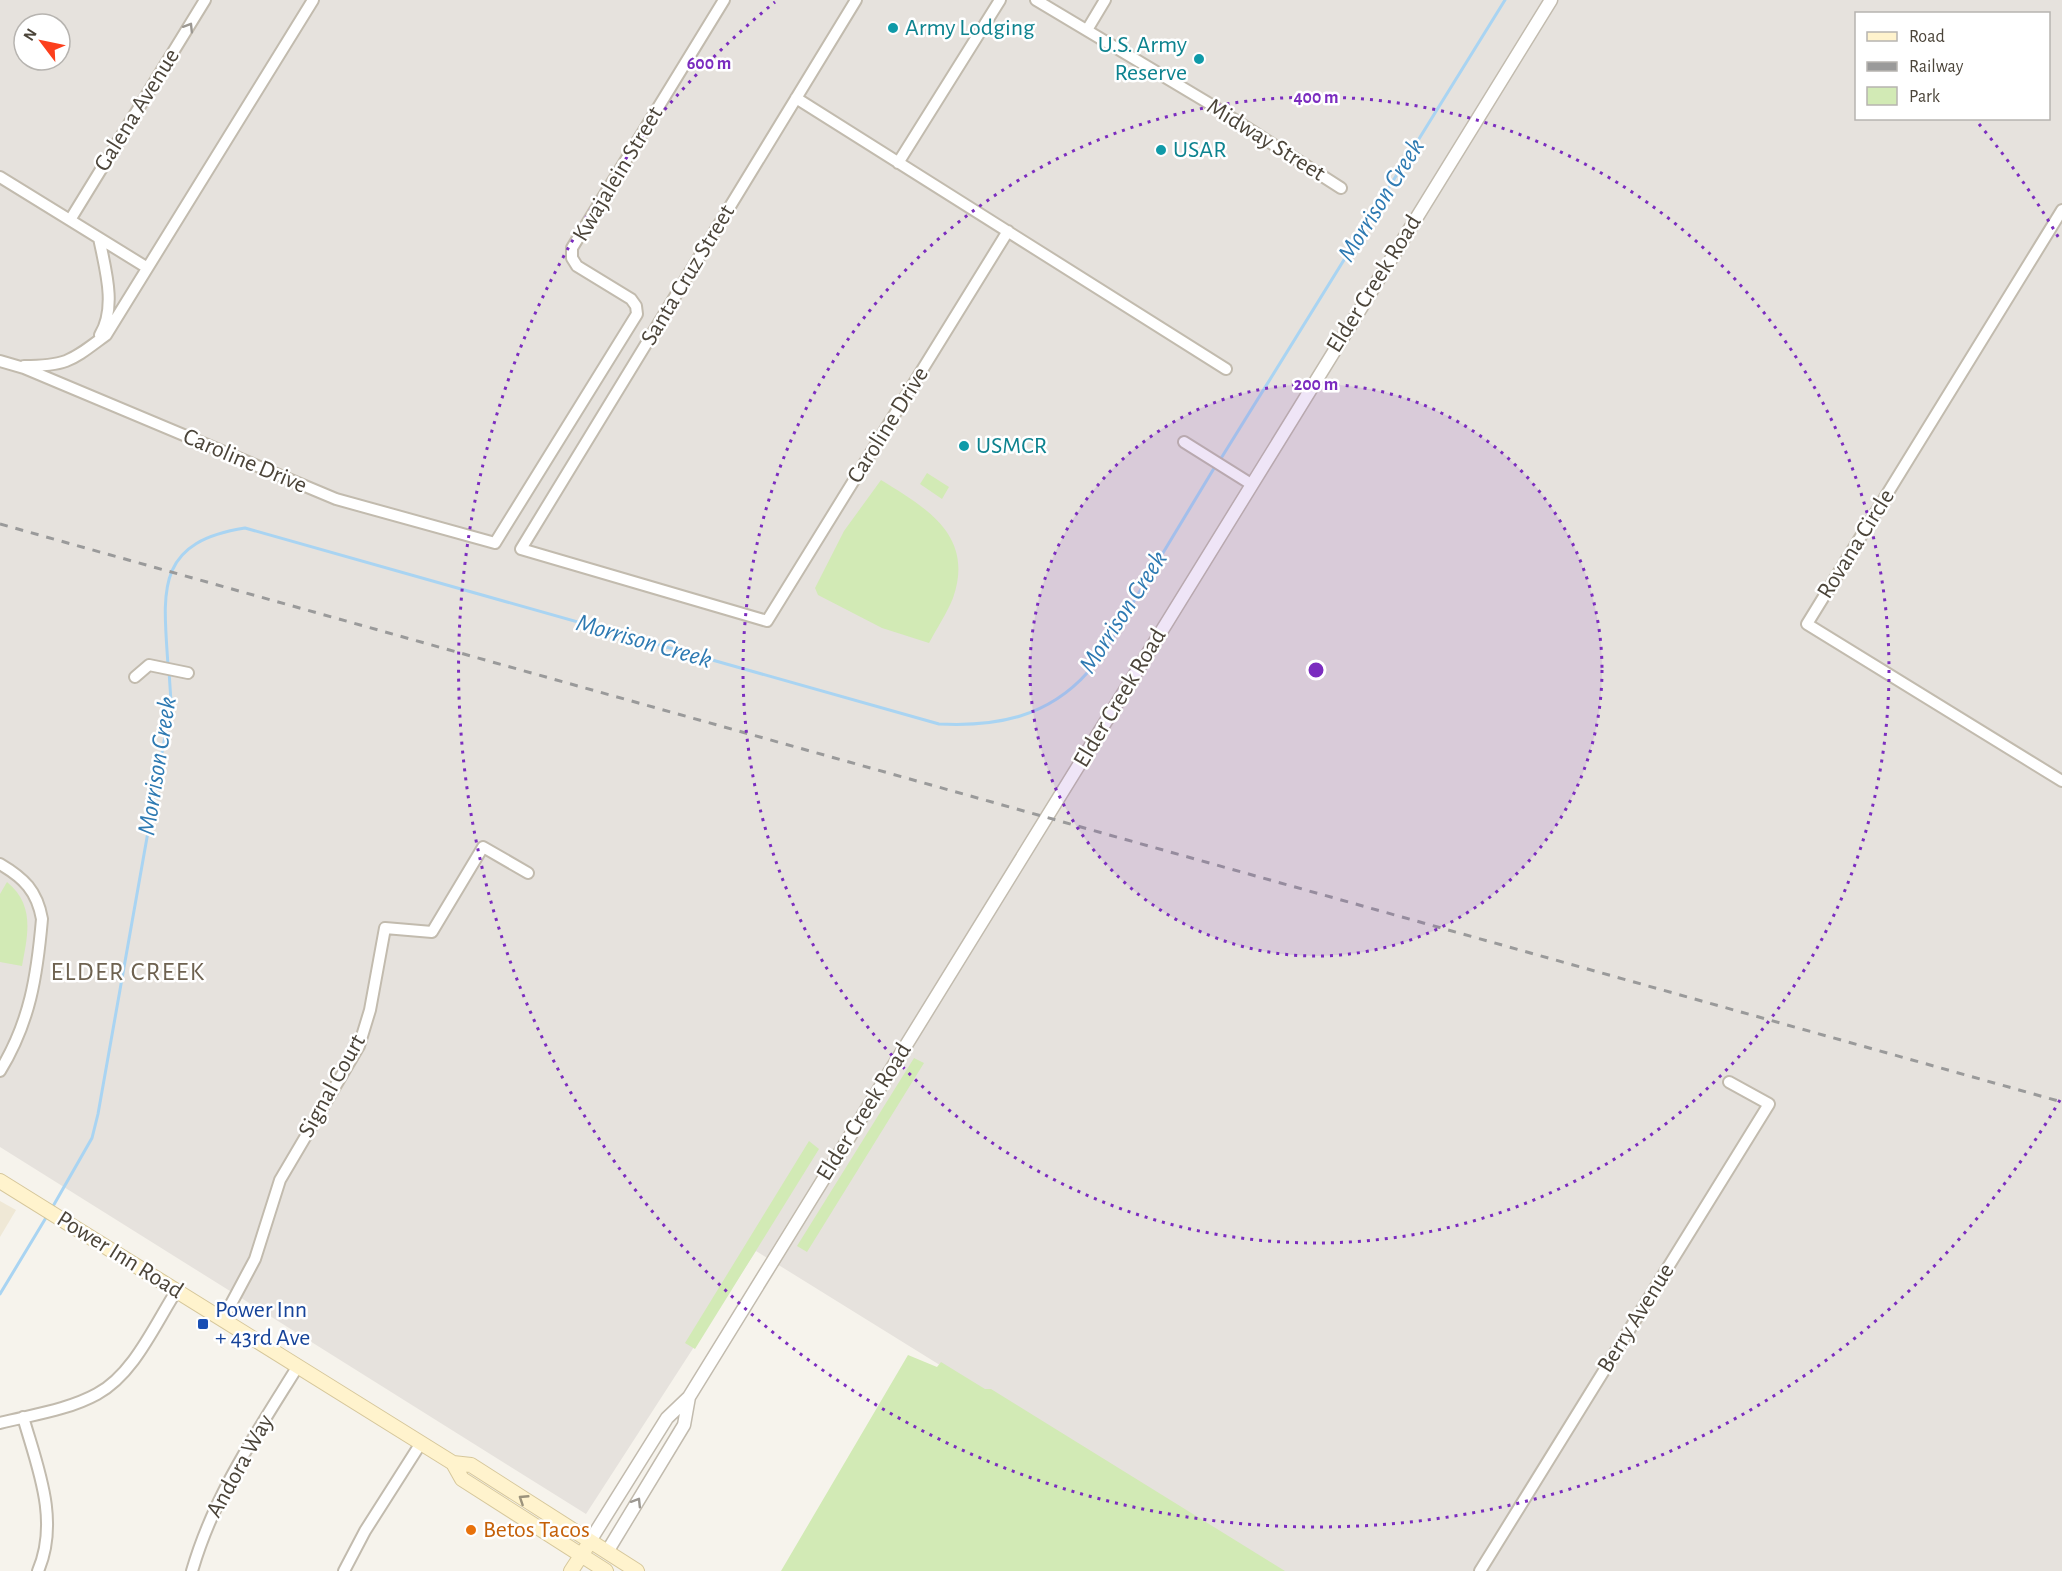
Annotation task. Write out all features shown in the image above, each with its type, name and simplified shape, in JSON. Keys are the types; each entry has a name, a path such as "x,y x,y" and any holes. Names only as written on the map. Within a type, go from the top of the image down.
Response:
{"main road":[{"name":"Power Inn Road","path":"0,1181 453,1463 471,1465 638,1571"},
{"name":"Power Inn Road","path":"453,1463 462,1479 600,1569"},
{"name":"Elder Creek Road","path":"571,1571 590,1541"},
{"name":"Elder Creek Road","path":"600,1569 607,1552"}],"street":[{"name":"Galena Avenue","path":"70,220 205,0"},
{"path":"15,365 54,366 76,358 106,335 313,0"},
{"name":"Kwajalein Street","path":"495,543 637,314 636,306 631,298 578,266 572,258 572,248 724,0"},
{"name":"Santa Cruz Street","path":"520,549 856,0"},
{"path":"898,163 1000,0"},
{"name":"Midway Street","path":"1036,0 1341,188"},
{"path":"1087,30 1105,0"},
{"name":"Elder Creek Road","path":"590,1541 667,1418 689,1397 1551,0"},
{"path":"796,98 1226,369"},
{"path":"0,177 146,267"},
{"name":"Rovana Circle","path":"2062,210 1807,624 2062,782"},
{"name":"Caroline Drive","path":"520,549 767,621 1008,231"},
{"path":"94,343 107,320 108,278 99,238"},
{"name":"Caroline Drive","path":"0,361 15,365 336,499 495,543"},
{"path":"1184,442 1251,484"},
{"path":"135,677 149,665 188,673"},
{"name":"Signal Court","path":"223,1319 255,1259 280,1180 359,1046 370,1010 385,928 432,932 483,847 528,873"},
{"path":"0,864 19,875 31,888 42,919 28,1013 23,1029 0,1071"},
{"name":"Berry Avenue","path":"1480,1571 1769,1104 1729,1082"},
{"path":"0,1423 83,1401 111,1385 129,1365 177,1290"},
{"name":"Andora Way","path":"192,1571 207,1522 218,1498 298,1366"},
{"name":"Elder Creek Road","path":"607,1552 684,1425 689,1397"},
{"path":"23,1417 46,1504 47,1540 38,1571"},
{"path":"344,1571 365,1531 421,1443"}],"shaded area":[{"path":"0,0 2062,0 2062,1571 1272,1571 756,1251 586,1514 0,1147"},
{"path":"0,1201 16,1210 0,1237"}],"green space":[{"path":"927,473 949,487 942,499 920,484"},
{"path":"881,480 929,513 952,540 957,557 958,576 953,598 929,643 882,628 818,595 815,588 844,531"},
{"path":"7,882 16,891 26,910 27,931 22,966 0,962 0,894"},
{"path":"914,1058 924,1063 807,1252 797,1246"},
{"path":"809,1141 819,1149 695,1349 685,1343"},
{"path":"908,1355 937,1367 941,1362 985,1389 991,1389 1285,1571 781,1571"}],"waterway":[{"name":"Morrison Creek","path":"1220,460 1505,0"},
{"name":"Morrison Creek","path":"168,665 165,614 166,592 171,574 180,558 194,545 216,535 245,528 939,724 1001,721 1039,709 1056,700 1096,663 1216,465"},
{"name":"Morrison Creek","path":"52,1208 92,1138 98,1114 171,702 169,671"},
{"name":"Morrison Creek","path":"0,1294 47,1216"}],"railway":[{"path":"0,524 2062,1102"}],"place":[{"name":"Army Lodging","path":"893,28"},
{"name":"U.S. Army Reserve","path":"1199,59"},
{"name":"USAR","path":"1161,150"},
{"name":"USMCR","path":"964,446"},
{"name":"Power Inn + 43rd Ave","path":"203,1324"},
{"name":"Betos Tacos","path":"471,1530"}],"district":[{"name":"ELDER CREEK","path":"128,972"}]}
